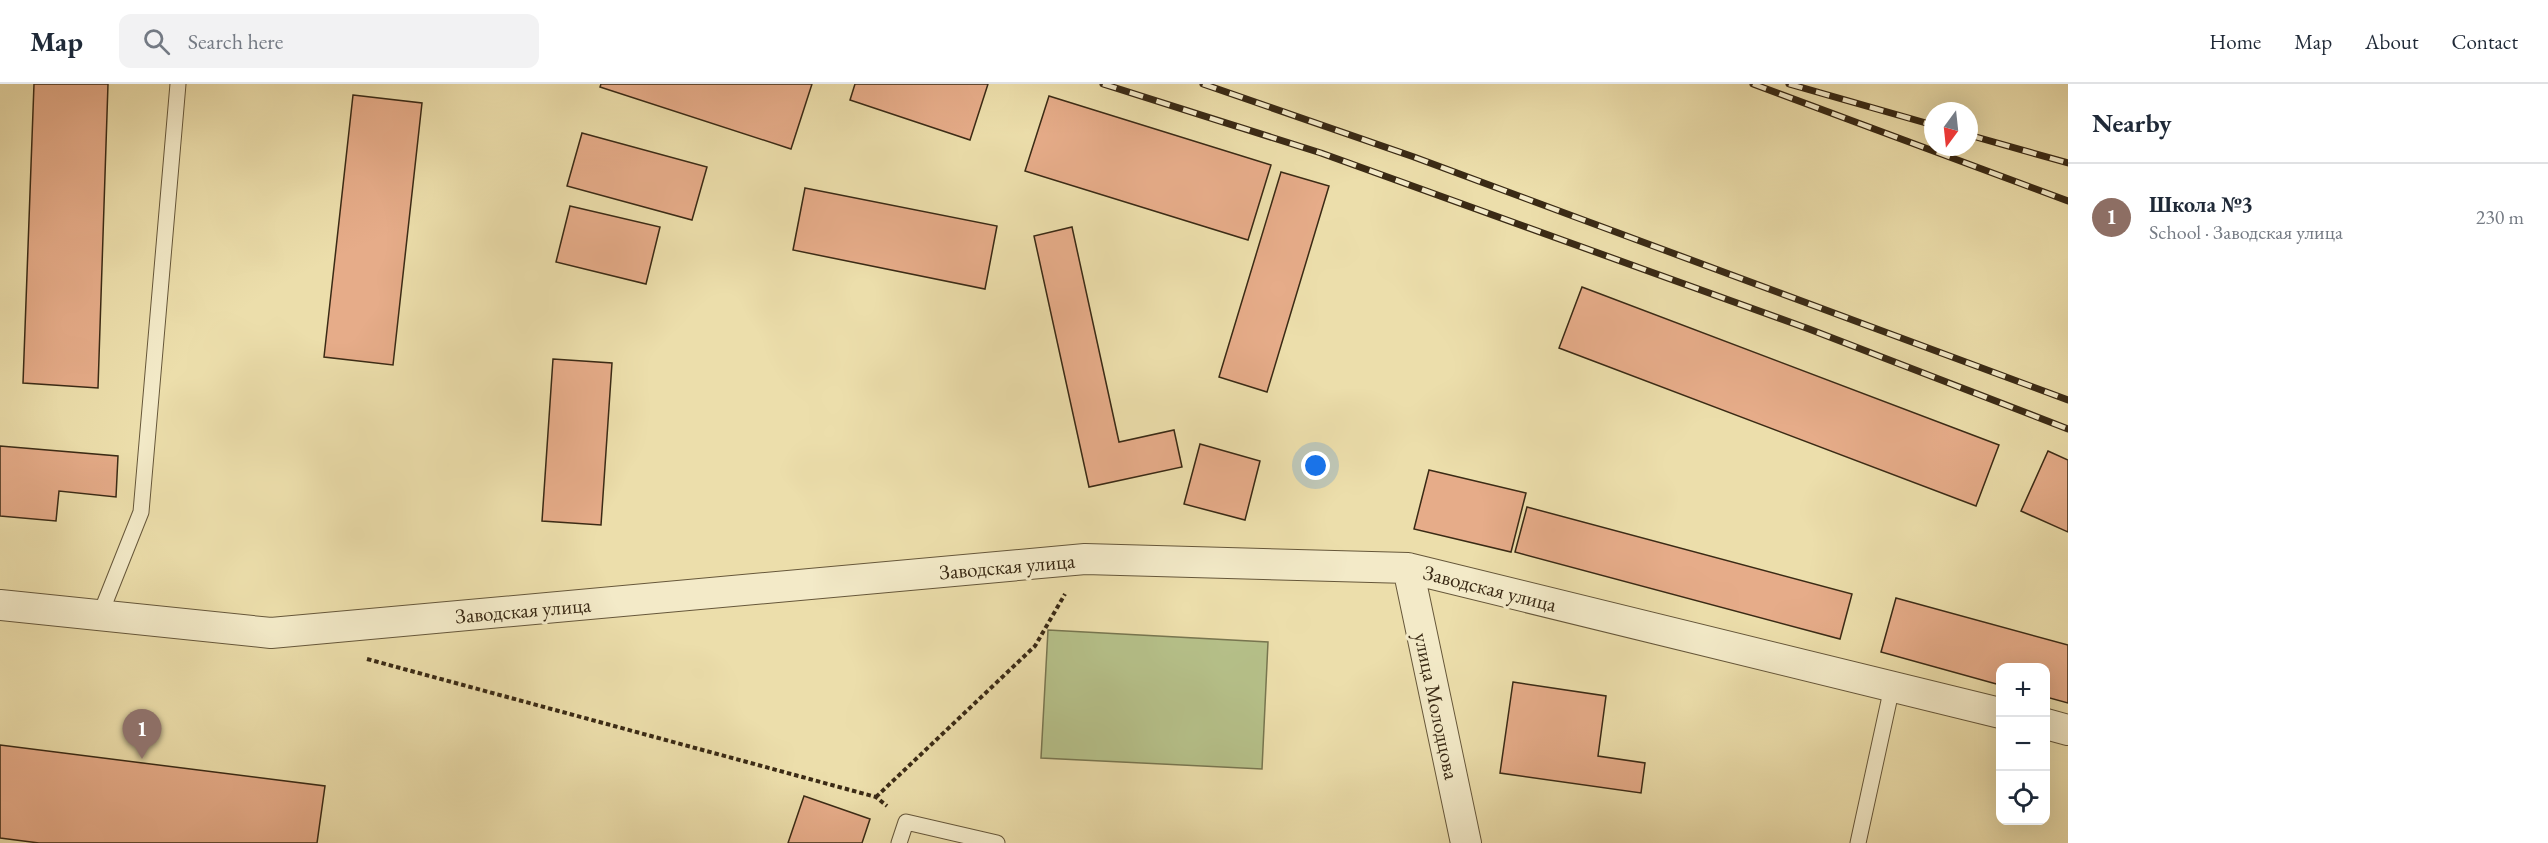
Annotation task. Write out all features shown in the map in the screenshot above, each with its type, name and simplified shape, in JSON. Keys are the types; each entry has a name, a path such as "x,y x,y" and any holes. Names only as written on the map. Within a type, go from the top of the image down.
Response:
{"street":[{"name":"Заводская улица","path":"0,605 271,633 1085,559 1408,568 1996,712"},
{"name":"улица Молодцова","path":"1408,568 1466,843"},
{"path":"2050,725 2068,730"}],"lane":[{"path":"100,615 141,512 178,84"},
{"path":"1858,843 1892,687"},
{"path":"899,843 906,822 997,843"}],"path":[{"path":"876,797 1035,646 1085,559"},
{"path":"362,658 876,797 906,822"}],"green space":[{"path":"1048,630 1268,642 1262,769 1041,758"}],"building":[{"path":"34,84 108,84 98,388 23,383"},
{"path":"601,84 812,84 791,149 600,87"},
{"path":"855,84 988,84 970,140 850,100"},
{"path":"353,95 422,103 393,365 324,357"},
{"path":"1049,96 1271,165 1248,240 1025,171"},
{"path":"582,133 707,167 692,220 567,186"},
{"path":"1281,172 1329,186 1267,392 1219,377"},
{"path":"805,188 997,226 985,289 793,250"},
{"path":"570,206 660,227 646,284 556,262"},
{"path":"1072,227 1119,442 1174,430 1182,467 1089,487 1034,236"},
{"path":"1582,287 1999,445 1976,506 1559,348"},
{"path":"553,359 612,363 601,525 542,521"},
{"path":"1200,444 1260,461 1245,520 1184,504"},
{"path":"0,446 118,456 116,497 59,491 56,521 0,516"},
{"path":"2048,451 2068,460 2068,532 2021,511"},
{"path":"1429,470 1526,493 1511,552 1414,529"},
{"path":"1527,507 1852,594 1840,639 1515,552"},
{"path":"1896,598 2068,645 2068,703 2050,698 2050,663 1996,663 1996,684 1881,652"},
{"path":"1513,682 1606,696 1598,756 1645,763 1641,793 1500,773"},
{"path":"0,745 325,786 317,843 39,843 0,838"},
{"path":"804,796 870,819 862,843 788,843"}],"railway":[{"path":"1103,84 1321,153 1809,329 2068,429"},
{"path":"1203,84 1414,157 2068,400"},
{"path":"1753,84 2068,201"},
{"path":"1789,84 1924,122"},
{"path":"1978,138 2068,163"}],"place":[{"name":"Школа №3","path":"142,759"}]}
